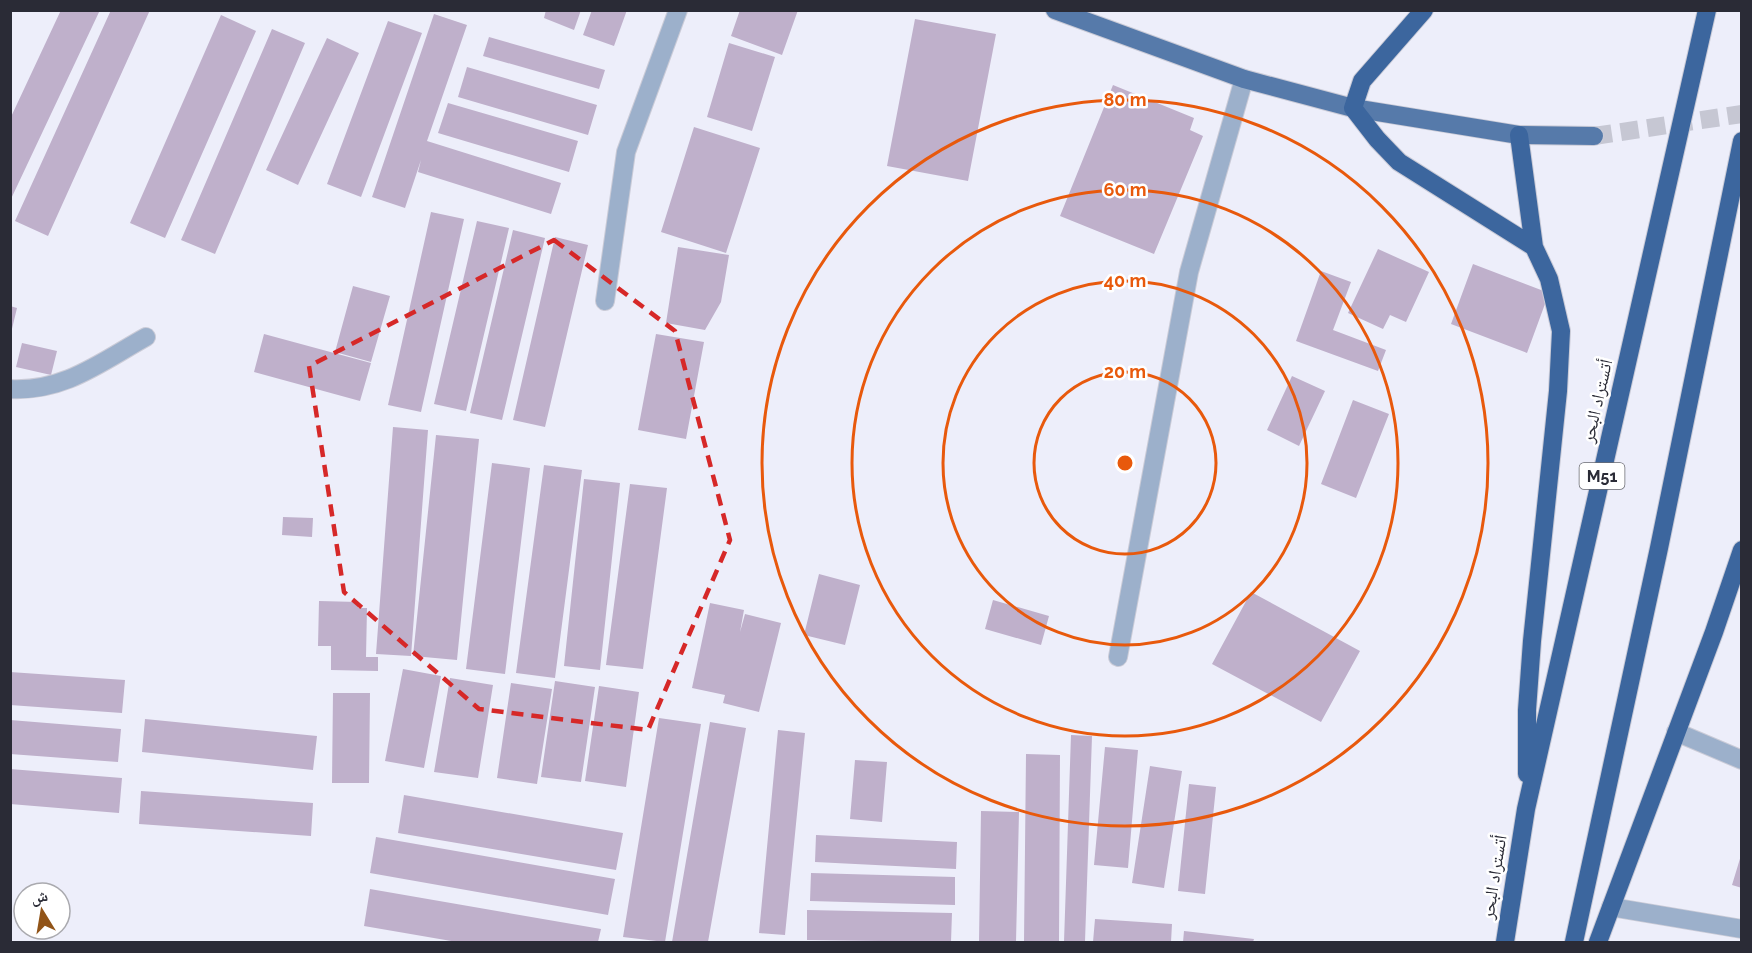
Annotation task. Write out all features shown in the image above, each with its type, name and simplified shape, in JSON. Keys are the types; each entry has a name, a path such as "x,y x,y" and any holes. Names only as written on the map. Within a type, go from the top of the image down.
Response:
{"highway":[{"path":"1424,10 1362,81 1353,108 1377,139 1399,162 1534,247"},
{"name":"أتستراد البحر","path":"1505,942 1527,809 1707,10"},
{"path":"1519,135 1534,247 1549,279 1561,331 1558,391 1527,710 1527,809"},
{"path":"1574,942 1659,548 1742,141"},
{"path":"1598,942 1742,550"}],"main road":[{"path":"1054,10 1244,79 1353,108 1519,135 1594,136"}],"street":[{"path":"605,300 626,152 678,10"},
{"path":"1118,657 1189,272 1244,79"},
{"path":"10,388 28,390 64,383 146,337"},
{"path":"1676,732 1742,760"},
{"path":"1611,907 1742,929"}],"highlighted area":[{"path":"554,240 675,331 730,540 648,730 479,709 344,592 309,366"}],"building":[{"path":"61,10 100,10 10,201 10,119"},
{"path":"111,10 150,10 48,236 15,221"},
{"path":"546,10 581,10 574,30 544,18"},
{"path":"592,10 627,10 614,46 583,35"},
{"path":"740,10 798,10 782,55 731,36"},
{"path":"434,14 467,25 427,141 561,183 551,214 418,172 421,160 405,208 372,197"},
{"path":"221,15 256,31 165,238 130,223"},
{"path":"915,19 996,34 968,181 887,166"},
{"path":"388,21 422,33 361,197 327,184"},
{"path":"272,29 305,43 215,254 181,240"},
{"path":"489,37 605,70 599,89 483,56"},
{"path":"327,38 359,53 298,185 266,170"},
{"path":"729,43 775,57 752,131 707,117"},
{"path":"467,67 597,105 588,135 458,97"},
{"path":"1113,85 1194,118 1190,130 1203,136 1154,254 1060,216"},
{"path":"448,103 578,141 569,172 438,133"},
{"path":"694,127 760,148 726,253 661,232"},
{"path":"431,212 464,219 421,412 388,405"},
{"path":"477,221 509,228 466,411 434,404"},
{"path":"513,230 545,238 502,420 470,413"},
{"path":"555,237 588,245 545,427 513,420"},
{"path":"678,247 729,255 721,302 705,330 666,323"},
{"path":"1378,249 1429,272 1406,322 1390,315 1383,329 1348,313"},
{"path":"1473,264 1549,293 1527,353 1451,324"},
{"path":"1321,271 1351,282 1333,330 1386,350 1378,371 1296,341"},
{"path":"353,286 390,296 371,362 335,352"},
{"path":"10,306 17,308 11,333 10,333"},
{"path":"264,334 371,363 360,401 254,372"},
{"path":"656,334 704,342 686,439 638,430"},
{"path":"22,343 57,351 51,375 16,367"},
{"path":"1292,376 1325,391 1299,446 1267,430"},
{"path":"1353,400 1389,414 1356,498 1321,484"},
{"path":"393,427 428,430 411,656 376,654"},
{"path":"436,435 479,439 457,660 413,656"},
{"path":"492,463 530,468 505,674 466,669"},
{"path":"544,465 582,470 555,678 516,673"},
{"path":"584,479 620,483 600,670 564,666"},
{"path":"630,484 667,488 643,669 606,665"},
{"path":"283,517 313,518 312,537 282,535"},
{"path":"819,574 860,585 845,645 804,635"},
{"path":"1251,592 1360,651 1321,722 1212,664"},
{"path":"993,600 1049,616 1041,645 985,629"},
{"path":"319,601 358,602 358,608 367,608 366,657 378,657 378,671 331,670 331,646 318,646"},
{"path":"710,603 744,610 740,632 745,614 781,623 759,712 723,703 725,695 692,688"},
{"path":"403,669 441,676 424,768 385,761"},
{"path":"10,672 125,680 122,713 10,705"},
{"path":"450,678 493,685 478,778 434,772"},
{"path":"555,681 595,687 581,782 541,777"},
{"path":"511,683 552,689 537,784 497,778"},
{"path":"599,686 639,692 626,787 585,781"},
{"path":"333,693 370,693 369,783 332,783"},
{"path":"659,718 701,724 665,942 623,937"},
{"path":"145,719 317,736 313,770 142,752"},
{"path":"10,720 121,729 118,762 10,754"},
{"path":"710,722 746,728 708,942 672,942"},
{"path":"778,730 805,733 785,935 759,933"},
{"path":"1071,735 1092,736 1085,942 1064,942"},
{"path":"1105,747 1138,750 1128,868 1094,865"},
{"path":"1026,754 1060,755 1059,942 1024,942"},
{"path":"855,760 887,762 882,822 850,819"},
{"path":"1150,766 1182,771 1164,888 1132,883"},
{"path":"10,769 122,778 119,813 10,804"},
{"path":"1189,784 1216,787 1205,894 1178,891"},
{"path":"141,791 313,803 311,836 139,824"},
{"path":"404,795 623,833 616,870 398,833"},
{"path":"981,811 1019,812 1016,942 979,942"},
{"path":"816,835 957,842 956,869 815,862"},
{"path":"376,837 615,879 608,915 370,873"},
{"path":"1742,852 1742,888 1732,885"},
{"path":"811,873 955,877 955,905 810,901"},
{"path":"370,889 601,929 598,942 457,942 364,926"},
{"path":"807,910 952,913 951,942 807,940"},
{"path":"1095,919 1172,924 1171,942 1093,942"},
{"path":"1184,931 1254,939 1253,942 1183,942"}],"tunnel":[{"path":"1594,136 1742,114"}]}
